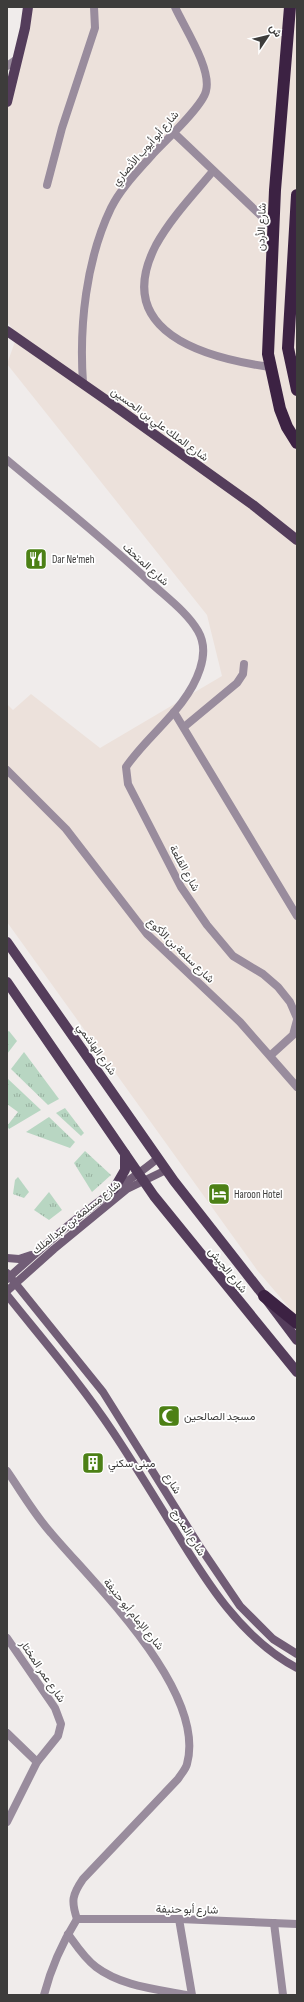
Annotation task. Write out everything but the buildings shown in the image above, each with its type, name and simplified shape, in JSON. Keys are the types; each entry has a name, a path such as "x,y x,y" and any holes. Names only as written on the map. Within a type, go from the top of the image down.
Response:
{"highway":[{"path":"283,7 287,41"},
{"name":"شارع الأردن","path":"290,7 275,190 268,354 280,409 287,427 297,443"},
{"path":"297,195 296,243 288,348 297,390"},
{"path":"264,1296 297,1323"}],"main road":[{"path":"7,102 16,59 25,28 28,7"},
{"name":"شارع الملك علي بن الحسين","path":"7,331 83,383 253,505 297,540"},
{"name":"شارع الهاشمي","path":"7,942 166,1170"},
{"path":"7,982 142,1177"},
{"path":"114,1189 125,1170 125,1154"},
{"name":"شارع مسلمة بن عبدالملك","path":"7,1291 54,1249 142,1177 158,1158"},
{"name":"شارع مسلمة بن عبدالملك","path":"8,1276 114,1189 142,1177 166,1170"},
{"name":"شارع الجيش","path":"166,1170 297,1340"},
{"name":"شارع الجيش","path":"142,1177 154,1196 297,1372"},
{"path":"7,1258 19,1260 35,1254"},
{"name":"شارع","path":"8,1276 102,1392 200,1547 240,1606 273,1639 297,1654"},
{"name":"شارع المدرج","path":"7,1296 103,1417 219,1597 250,1633 266,1648 297,1668"},
{"path":"168,1520 179,1513"},
{"path":"190,1554 200,1547"},
{"path":"219,1597 228,1589"},
{"path":"266,1648 273,1639"}],"street":[{"path":"47,185 62,128 95,28 94,7"},
{"name":"شارع أبو أيوب الأنصاري","path":"83,383 81,361 86,304 94,260 112,207 128,182 196,107 207,90 206,78 199,57 175,7"},
{"path":"7,66 16,59"},
{"path":"173,132 274,228"},
{"path":"213,171 179,211 155,247 144,279 149,308 159,326 170,335 191,346 230,361 270,367"},
{"name":"شارع المتحف","path":"7,460 132,565 194,625 202,642 202,662 194,683 174,712"},
{"path":"184,727 237,683 243,674 244,664"},
{"path":"174,712 297,916"},
{"name":"شارع القلعة","path":"174,712 128,764 125,772 128,784 182,887 207,925 233,956 263,974 278,987 290,1002 297,1019 293,1036 271,1056"},
{"name":"شارع سلمة بن الأكوع","path":"7,770 66,829 147,934 218,1000 271,1056 297,1088"},
{"name":"شارع الإمام أبو حنيفة","path":"7,1471 49,1531 129,1622 156,1658 176,1693 186,1718 189,1749 187,1765 178,1779 83,1879 73,1896 73,1907 77,1919"},
{"name":"شارع عمر المختار","path":"7,1638 55,1708 61,1724 58,1736 37,1762 7,1822"},
{"path":"7,1733 37,1762"},
{"path":"44,1995 49,1976 68,1934 77,1919"},
{"name":"شارع أبو حنيفة","path":"77,1919 179,1919 297,1924"},
{"path":"179,1919 192,1995"},
{"path":"274,1923 283,1995"},
{"path":"68,1934 85,1956 96,1967 124,1982 186,1995"}],"shaded area":[{"path":"27,7 297,7 297,1317 257,1270 7,922 7,704 13,710 31,694 100,748 222,676 207,615 7,364 17,336 7,321 7,86"}],"green space":[{"path":"9,1031 17,1041 7,1054 7,1032"},
{"path":"24,1052 59,1099 48,1105 11,1069"},
{"path":"7,1078 41,1110 9,1129 7,1126 18,1112 7,1104"},
{"path":"65,1108 84,1133 81,1136 56,1113"},
{"path":"49,1117 75,1142 70,1148 26,1132"},
{"path":"85,1151 111,1175 92,1192 74,1163"},
{"path":"18,1177 29,1192 24,1198 13,1194 15,1180"},
{"path":"49,1192 62,1210 49,1220 34,1210"}],"place":[{"name":"Dar Ne'meh","path":"36,559"},
{"name":"Haroon Hotel","path":"219,1194"},
{"name":"مسجد الصالحين","path":"169,1416"},
{"name":"مبنى سكني","path":"93,1463"}]}
